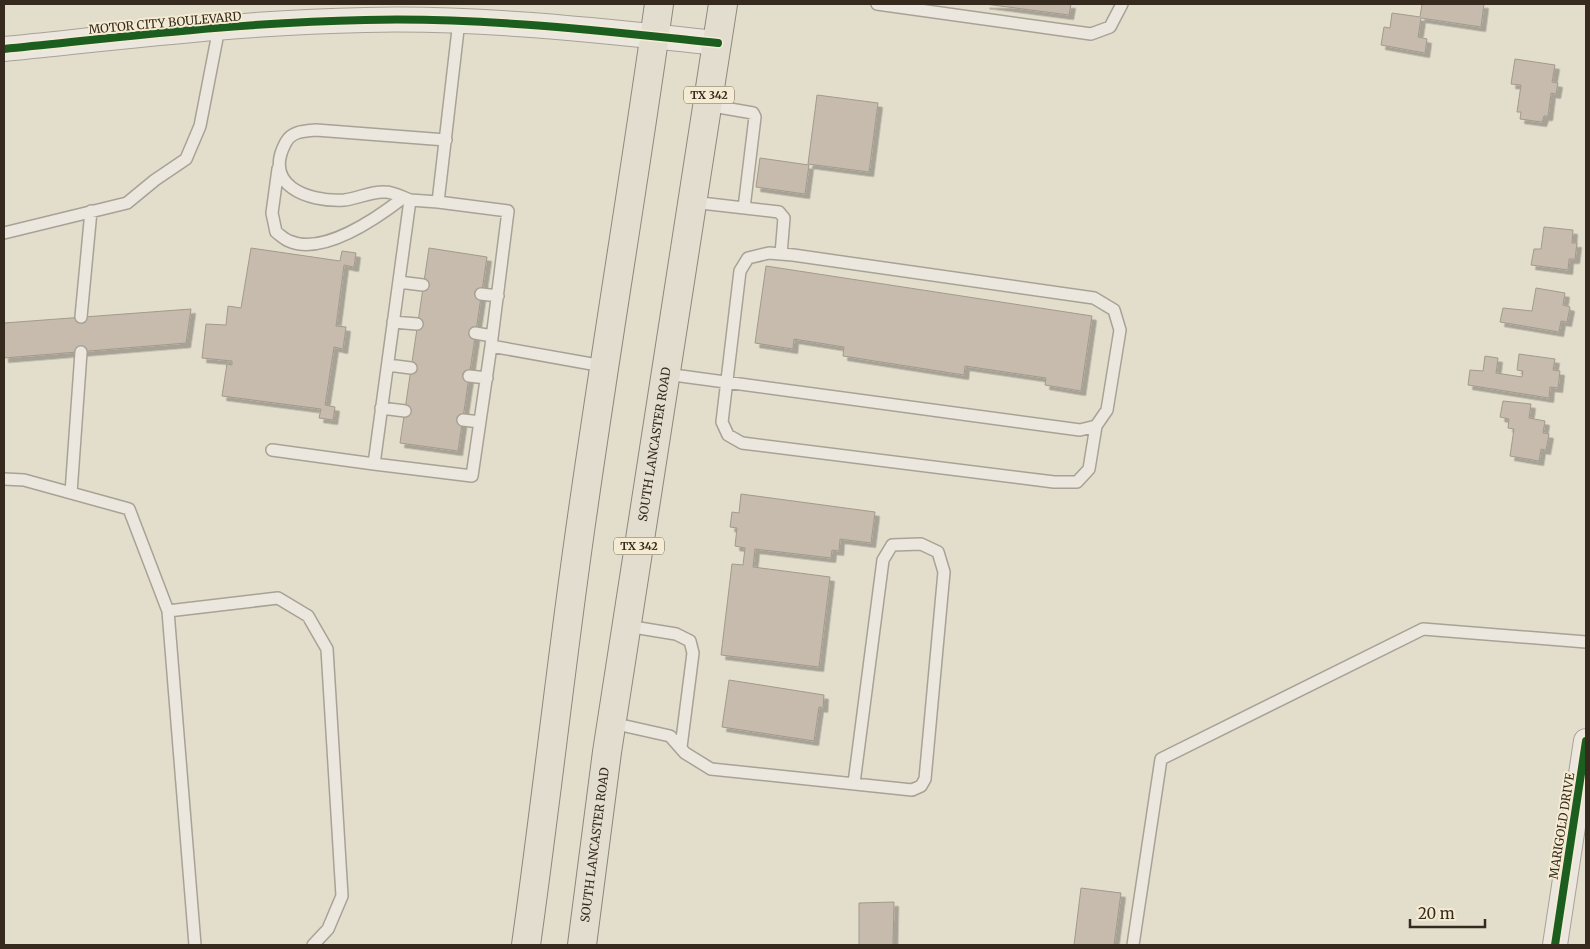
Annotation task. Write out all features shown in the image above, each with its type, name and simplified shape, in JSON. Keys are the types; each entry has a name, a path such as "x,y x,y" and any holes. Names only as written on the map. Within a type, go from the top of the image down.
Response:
{"main road":[{"path":"526,945 541,834 551,739 603,366 659,4"},
{"name":"SOUTH LANCASTER ROAD","path":"582,945 626,626 723,4"}],"street":[{"name":"MOTOR CITY BOULEVARD","path":"4,49 219,28 365,20 544,24 718,42"},
{"name":"MARIGOLD DRIVE","path":"1555,945 1586,740"}],"lane":[{"path":"877,4 1091,34 1110,27 1122,4"},
{"path":"438,202 459,22"},
{"path":"4,232 127,202 186,159 200,126 219,28"},
{"path":"707,105 752,113 755,117 744,208"},
{"path":"407,198 330,242 315,244 289,242 276,232 272,213 281,152 288,139 299,131 316,130 446,140"},
{"path":"272,450 472,476 487,378 508,211 407,198 384,192 343,200 306,196 287,186 278,169"},
{"path":"374,464 399,282 407,198"},
{"path":"692,202 783,214 781,254"},
{"path":"81,317 91,211"},
{"path":"769,253 781,254 1094,298 1114,310 1120,330 1108,410 1096,426 1089,469 1077,482 1054,482 742,443 728,435 722,422 740,271 748,258 769,253"},
{"path":"399,282 423,285"},
{"path":"481,294 498,296"},
{"path":"393,322 417,324"},
{"path":"475,334 492,341 603,366"},
{"path":"71,493 81,352"},
{"path":"388,365 411,368"},
{"path":"666,374 1080,430 1096,426"},
{"path":"469,376 487,378"},
{"path":"382,408 404,411"},
{"path":"463,420 480,422"},
{"path":"4,479 24,480 129,509 168,611 196,945"},
{"path":"612,723 670,736 681,747 711,769 912,790 921,786 925,779 944,572 938,552 921,544 892,545 884,560 854,783"},
{"path":"168,611 278,598 308,616 327,649 342,896 328,929 313,945"},
{"path":"626,626 676,634 690,641 693,653 681,747"},
{"path":"1133,945 1161,760 1422,630 1586,642"}],"building":[{"path":"985,4 1071,4 1069,15"},
{"path":"1422,4 1484,4 1481,27 1421,18 1418,37 1427,39 1425,53 1381,45 1384,27 1390,28 1392,13 1420,17"},
{"path":"1515,59 1555,65 1552,82 1558,83 1556,94 1551,93 1548,116 1544,116 1542,122 1520,119 1521,112 1517,112 1521,85 1511,84"},
{"path":"817,95 878,103 869,172 808,164"},
{"path":"760,158 809,165 805,194 756,187"},
{"path":"1544,227 1573,230 1572,243 1577,243 1575,259 1569,259 1568,270 1531,265 1534,249 1541,249"},
{"path":"251,248 340,261 342,251 356,253 354,267 344,265 336,326 346,327 343,349 334,347 325,405 335,407 333,420 319,418 321,409 222,396 227,364 232,365 232,361 202,358 206,324 226,325 228,306 241,308"},
{"path":"429,248 487,257 458,451 400,443"},
{"path":"766,266 1092,316 1081,391 1045,385 1046,378 965,366 964,375 843,356 844,347 794,339 793,349 755,343"},
{"path":"1536,288 1565,293 1563,305 1570,307 1567,322 1561,321 1559,332 1500,322 1503,308 1532,311"},
{"path":"191,309 186,343 4,358 4,323"},
{"path":"1519,354 1555,359 1553,370 1560,371 1558,388 1550,387 1549,398 1468,385 1470,370 1483,371 1485,356 1498,358 1496,373 1522,377 1523,371 1517,370"},
{"path":"1503,401 1531,404 1529,418 1545,421 1543,433 1549,434 1546,450 1541,449 1539,461 1510,456 1514,429 1508,428 1509,419 1500,417"},
{"path":"741,494 875,512 871,543 840,539 839,551 832,550 831,558 755,549 753,567 830,577 819,667 721,655 732,564 743,565 745,548 735,546 737,528 730,527 732,512 739,513"},
{"path":"729,680 824,695 823,708 819,707 814,741 722,727"},
{"path":"1081,888 1121,893 1114,945 1074,945"},
{"path":"894,902 893,945 859,945 859,903"}],"cycle path":[{"path":"4,49 229,27 365,20 498,23 718,43"},
{"path":"1555,945 1586,741"}]}
